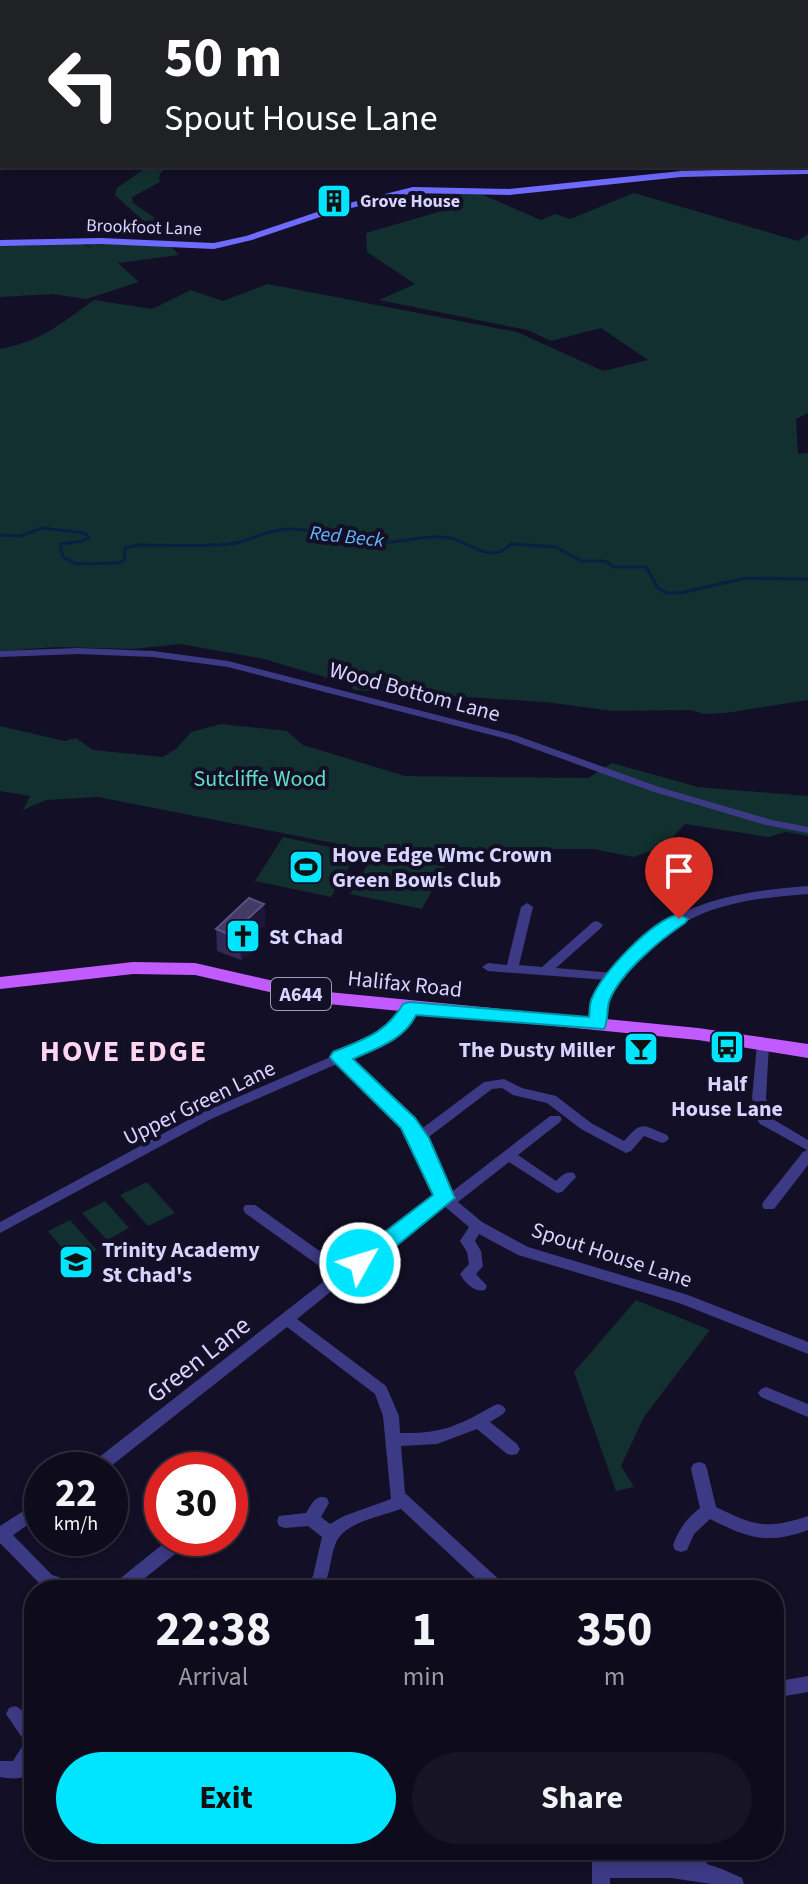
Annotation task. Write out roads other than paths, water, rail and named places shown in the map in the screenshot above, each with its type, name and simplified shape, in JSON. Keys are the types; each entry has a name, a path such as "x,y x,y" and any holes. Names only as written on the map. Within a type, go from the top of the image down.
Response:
{"main road":[{"name":"Halifax Road","path":"0,983 133,968 195,969 318,997 598,1025 808,1051"}],"street":[{"name":"Brookfoot Lane","path":"0,243 101,241 214,246 413,190 509,192 681,174 808,171"},
{"name":"Wood Bottom Lane","path":"0,654 78,651 153,654 228,664 511,737 655,789 770,823 808,830"},
{"path":"598,1025 600,999 615,977 654,935 679,919 753,896 808,890"},
{"path":"512,969 527,907"},
{"path":"544,972 597,925"},
{"path":"488,967 615,977"},
{"name":"Upper Green Lane","path":"0,1228 206,1116 383,1039 402,1023 409,1008"},
{"path":"763,1044 759,1098 765,1121 808,1146"},
{"name":"Spout House Lane","path":"340,1057 408,1123 419,1138 447,1200 477,1226 523,1251 683,1299 808,1348"},
{"path":"419,1138 489,1085 504,1083 518,1092 551,1099 586,1126 626,1148 642,1130 662,1138"},
{"name":"Green Lane","path":"118,1452 425,1210 447,1200 555,1119"},
{"path":"509,1155 557,1188 569,1177"},
{"path":"769,1205 808,1155"},
{"path":"250,1209 344,1276"},
{"path":"477,1226 467,1241 474,1251 476,1266 467,1274 480,1286"},
{"path":"288,1320 381,1390 391,1416 397,1496 488,1580"},
{"path":"766,1393 808,1411"},
{"path":"393,1439 436,1440 479,1422 498,1410"},
{"path":"479,1422 512,1449"},
{"path":"699,1469 709,1511"},
{"path":"321,1580 332,1535 338,1527 403,1502"},
{"path":"311,1519 321,1503"},
{"path":"709,1511 749,1529 777,1532 808,1523"},
{"path":"681,1545 692,1525 709,1511"},
{"path":"24,1518 1,1534 47,1580"},
{"path":"285,1521 311,1519 332,1535"},
{"path":"130,1580 160,1556"},
{"path":"784,1688 808,1684"},
{"path":"15,1714 24,1727"},
{"path":"0,1769 18,1770 24,1760"},
{"path":"697,1860 700,1873"},
{"path":"601,1868 700,1873 723,1876 735,1884"}],"waterway":[{"name":"Red Beck","path":"0,535 21,536 42,528 84,533 89,537 83,541 60,544 63,557 76,564 119,563 124,560 125,548 137,545 229,544 287,529 377,543 450,538 489,553 496,553 511,544 556,547 581,561 605,561 614,567 646,567 658,588 667,593 680,593 746,578 808,579"}],"place":[{"name":"Grove House","path":"334,201"},
{"name":"Hove Edge Wmc Crown Green Bowls Club","path":"306,867"},
{"name":"St Chad","path":"243,936"},
{"name":"Half House Lane","path":"727,1047"},
{"name":"The Dusty Miller","path":"641,1049"},
{"name":"Trinity Academy St Chad's","path":"76,1262"}],"district":[{"name":"HOVE EDGE","path":"124,1051"}],"park label":[{"name":"Sutcliffe Wood","path":"260,778"}]}
